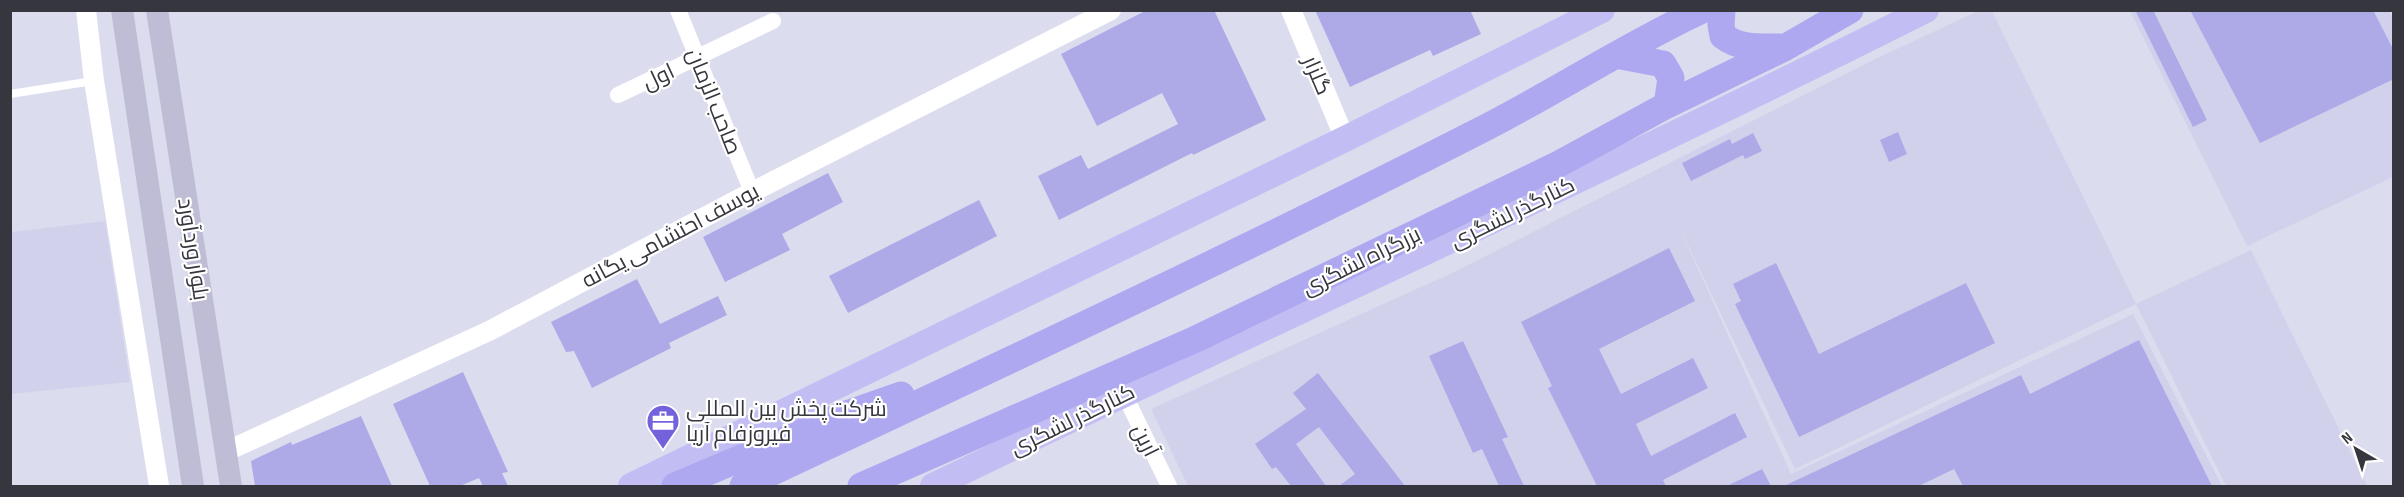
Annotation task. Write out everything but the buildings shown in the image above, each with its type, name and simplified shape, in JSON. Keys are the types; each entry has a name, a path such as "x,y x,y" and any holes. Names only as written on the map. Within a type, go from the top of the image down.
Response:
{"highway":[{"path":"742,486 981,375 1481,130 1702,10"},
{"path":"1722,10 1723,36 1732,43 1744,46 1784,48"},
{"name":"بزرگراه لشگری","path":"861,486 1196,339 1557,165 1667,105 1784,48 1850,10"},
{"path":"1616,55 1662,64 1671,78 1667,105"},
{"path":"675,486 915,389 981,375"}],"main road":[{"name":"بلوار وردآورد","path":"122,10 193,486"},
{"name":"بلوار وردآورد","path":"157,10 231,486"},
{"path":"631,486 1345,139 1602,10"},
{"name":"کنارگذر لشگری","path":"933,486 1464,234 1926,10"}],"street":[{"path":"86,10 94,81 159,486"},
{"name":"صاحب الزمان","path":"678,10 752,192"},
{"name":"یوسف احتشامی یگانه","path":"225,452 489,331 752,192 1111,10"},
{"name":"گلزار","path":"1291,10 1345,139"},
{"name":"اول","path":"618,95 773,21"},
{"name":"آرین","path":"1124,394 1169,486"}],"lane":[{"path":"10,94 94,81"}],"shaded area":[{"path":"1978,11 1992,11 2136,304 1795,469 1675,218 1791,474 2133,314 2222,486 1188,486 1151,409 1452,273 1873,60"},
{"path":"2130,11 2389,11 2394,20 2393,177 2247,246"},
{"path":"105,221 130,382 11,394 11,232"},
{"path":"2251,250 2367,486 2226,486 2136,304"}],"place":[{"name":"شرکت پخش بین المللی فیروزفام آریا","path":"663,450"}]}
